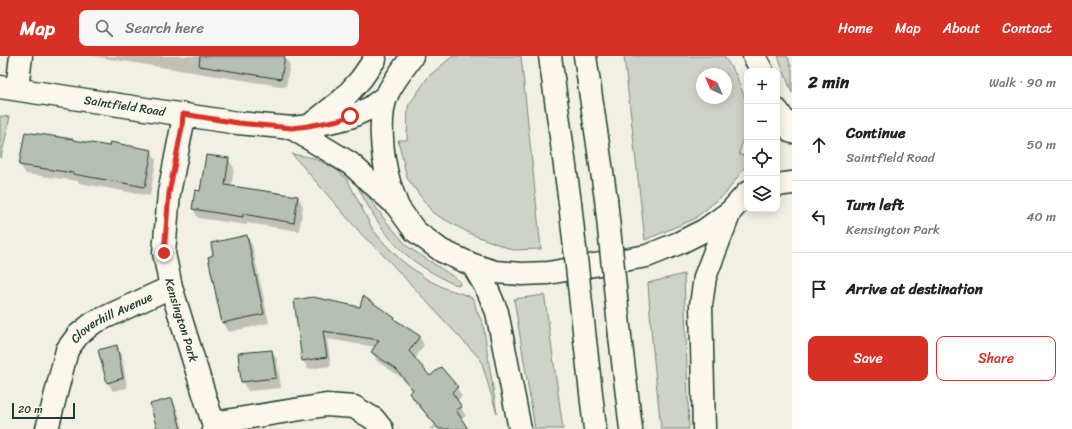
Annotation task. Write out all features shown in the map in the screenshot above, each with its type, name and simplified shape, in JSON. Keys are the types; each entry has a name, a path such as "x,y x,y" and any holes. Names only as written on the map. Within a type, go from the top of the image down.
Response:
{"main road":[{"path":"9,88 22,56"},
{"path":"397,206 387,177 383,149 382,116 388,93 412,56"},
{"path":"586,56 606,199 620,336 632,429"},
{"path":"754,56 760,68"},
{"path":"550,57 570,203 595,429"},
{"path":"375,58 388,93"},
{"path":"375,58 361,79 343,100 300,127 351,164 397,206 415,231 442,251 472,265 495,272 522,274 548,273 647,256 679,243 705,230 730,212 744,196"},
{"name":"Saintfield Road","path":"9,88 238,123 300,127 339,120 350,116 370,108 388,93"},
{"name":"Kensington Park","path":"183,114 182,127 169,193 164,253 171,287 213,426"},
{"path":"780,114 792,132"},
{"path":"780,185 792,183"},
{"path":"704,429 701,305 705,277 730,212"},
{"path":"472,265 488,291 496,312 520,429"},
{"name":"Cloverhill Avenue","path":"47,429 67,350 78,335 93,322 171,287"},
{"path":"213,426 326,404 354,407 374,419 382,429"}],"shaded area":[{"path":"453,56 521,56 541,249 513,250 471,234 433,213 407,178 398,140 407,140 408,106 429,76"},
{"path":"624,56 724,56 732,68 696,68 696,104 732,104 732,69 736,75 744,96 744,135 739,154 744,156 744,168 726,193 694,219 645,240"},
{"path":"778,56 788,57 792,70 792,93"},
{"path":"0,116 10,117 1,158 0,158"},
{"path":"292,154 314,158 337,170 347,179 373,230 402,261 425,278 444,288 469,296 474,300 476,309 483,324 497,414 481,360 388,260 364,237"},
{"path":"352,173 364,186 371,200 385,220 408,247 460,281 460,285 450,283 425,268 412,260 400,249 383,229 369,207"},
{"path":"684,274 689,429 661,429 648,283"},
{"path":"545,295 563,429 535,429 514,299"}],"building":[{"path":"200,56 285,56 281,79 199,66"},
{"path":"25,132 109,146 110,142 152,150 145,187 73,173 19,165"},
{"path":"206,155 229,158 225,185 298,196 294,223 243,214 243,217 192,209 195,190 200,191"},
{"path":"247,235 264,314 222,323 208,257 213,255 211,243"},
{"path":"363,296 420,336 409,351 430,376 441,367 458,387 452,392 462,407 456,410 468,429 439,429 409,393 413,390 396,369 371,352 379,340 323,331 327,357 302,361 294,300 313,297 360,307"},
{"path":"117,345 123,378 107,383 98,350"},
{"path":"272,350 276,378 241,382 238,353"},
{"path":"172,398 181,429 157,429 150,404"}],"route":[{"path":"164,253 169,193 182,127 183,114 238,123 292,128 339,120 350,116"}]}
